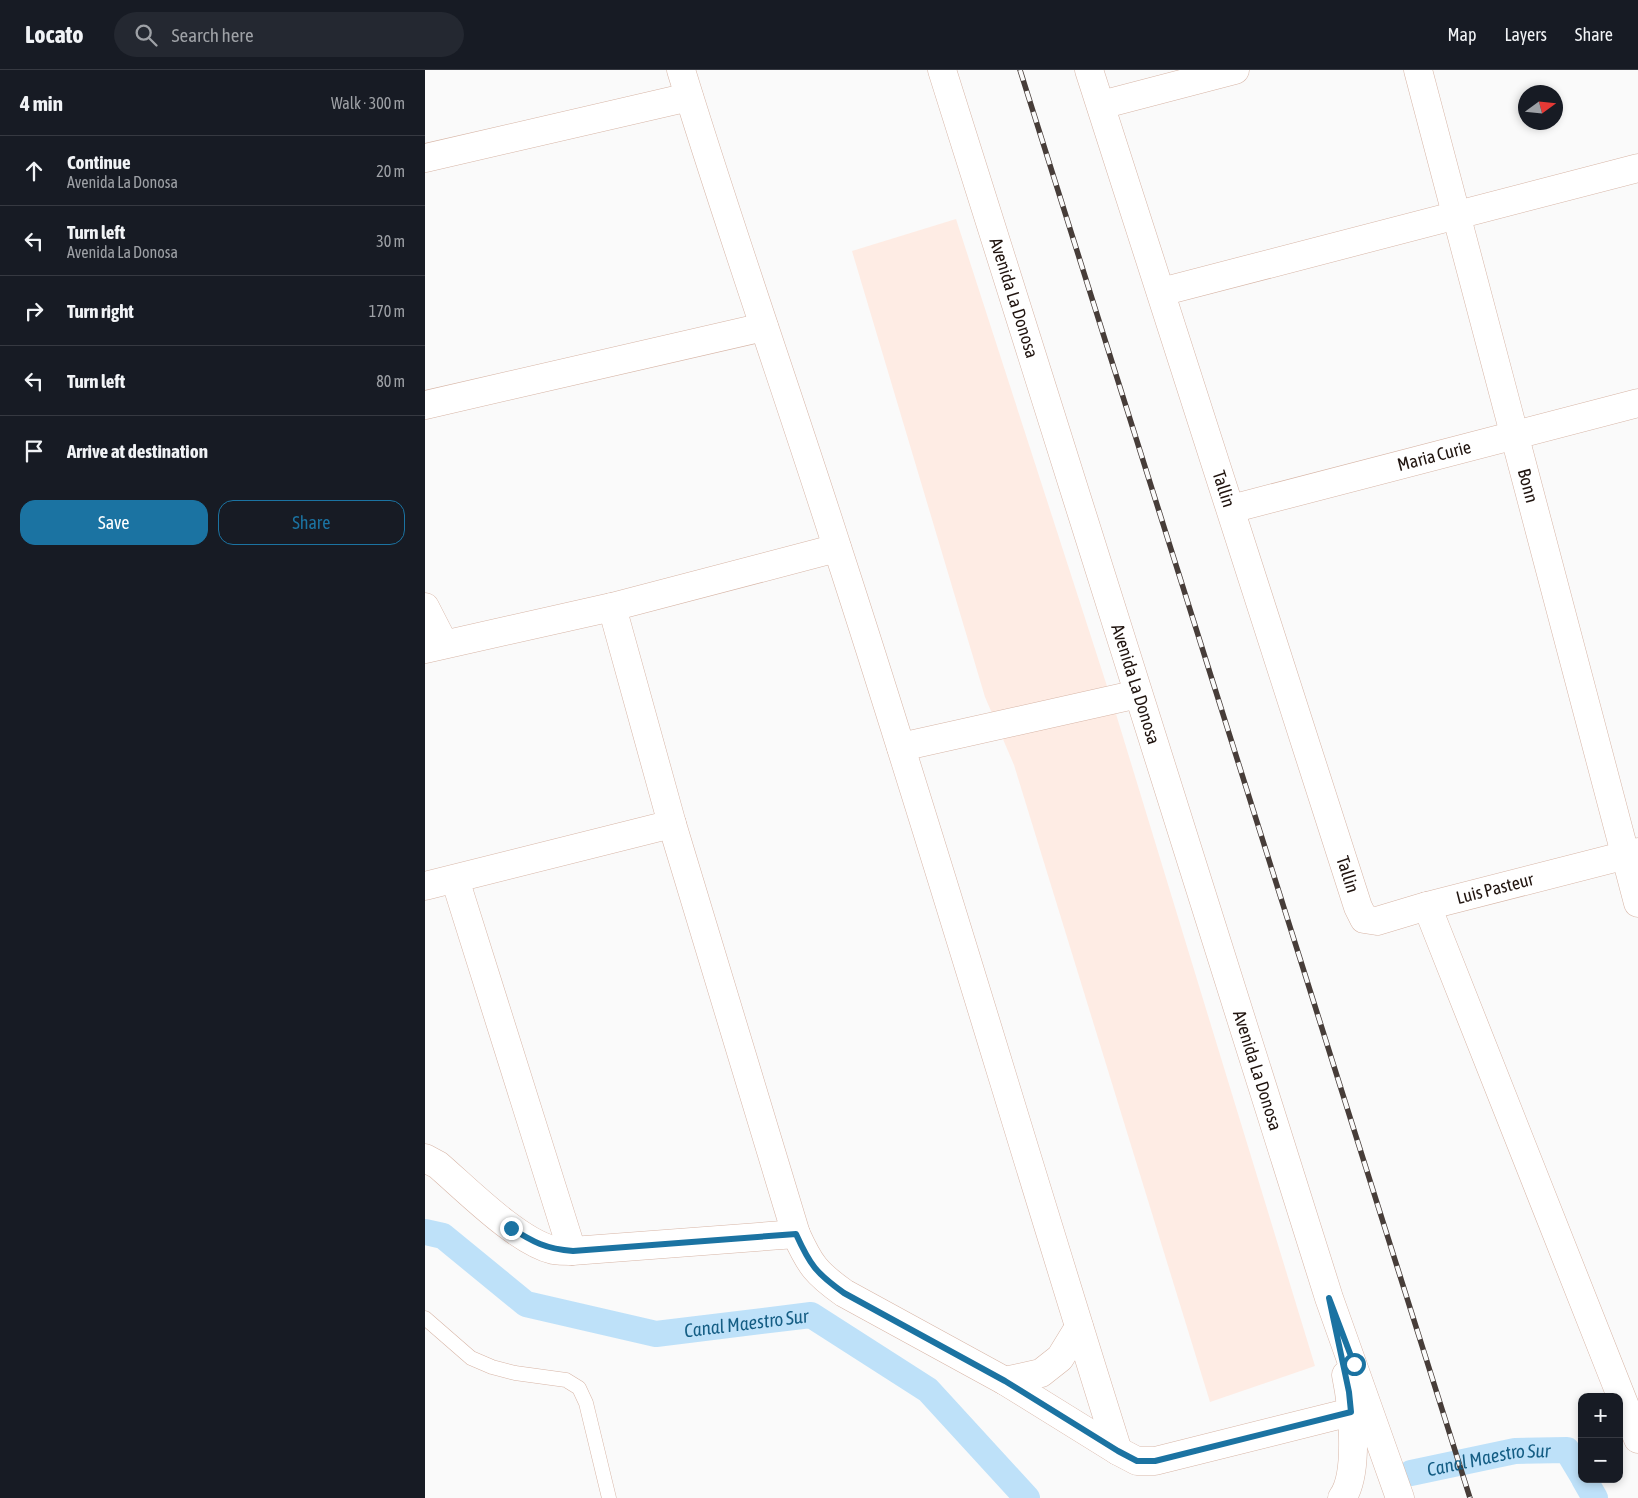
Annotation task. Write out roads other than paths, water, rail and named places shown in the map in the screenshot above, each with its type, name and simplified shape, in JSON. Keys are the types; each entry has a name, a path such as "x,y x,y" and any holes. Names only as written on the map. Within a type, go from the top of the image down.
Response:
{"street":[{"path":"681,70 901,747 1118,1451"},
{"name":"Avenida La Donosa","path":"942,70 1329,1298 1400,1498"},
{"name":"Tallin","path":"1089,70 1358,907"},
{"path":"1101,105 1235,70"},
{"name":"Bonn","path":"1418,70 1514,435 1632,853 1638,902"},
{"path":"425,158 689,97"},
{"path":"1161,292 1638,168"},
{"path":"425,405 764,327"},
{"name":"Maria Curie","path":"1231,509 1638,403"},
{"path":"425,607 434,647 612,606 837,548"},
{"path":"612,606 672,824 796,1234 808,1261 823,1278 844,1293 1005,1381 1137,1461 1155,1461 1351,1412"},
{"path":"901,747 1138,694"},
{"path":"425,886 672,824"},
{"name":"Luis Pasteur","path":"1358,907 1364,919 1377,921 1427,906 1632,853"},
{"path":"455,879 573,1251"},
{"path":"1427,906 1638,1439"},
{"path":"425,1158 438,1165 511,1228 533,1242 554,1250 573,1251 796,1234"},
{"name":"Avenida La Donosa","path":"1329,1298 1349,1392 1351,1412 1352,1465 1346,1492 1342,1498"},
{"path":"1005,1381 1041,1373 1060,1358 1079,1327"}],"lane":[{"path":"425,1318 471,1358 492,1368 566,1380 579,1388 585,1403 609,1498"}],"waterway":[{"name":"Canal Maestro Sur","path":"425,1232 443,1236 526,1304 656,1334 811,1315 928,1390 1027,1498"},
{"name":"Canal Maestro Sur","path":"1411,1473 1515,1451 1567,1450 1578,1468"},
{"name":"Canal Maestro Sur","path":"1586,1483 1595,1498"}],"railway":[{"path":"1020,70 1470,1498"}]}
